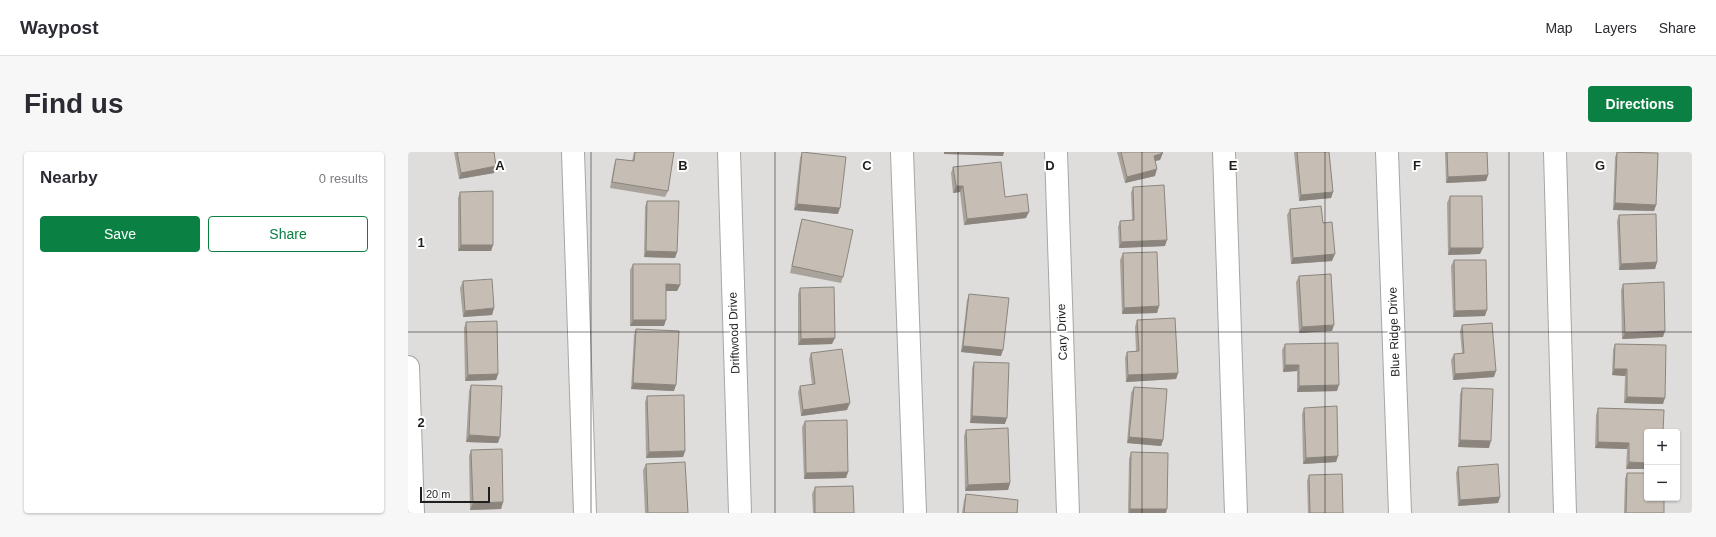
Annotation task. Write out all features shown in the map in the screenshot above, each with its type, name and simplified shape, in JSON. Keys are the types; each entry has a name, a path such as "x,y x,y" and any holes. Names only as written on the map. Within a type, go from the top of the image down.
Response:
{"street":[{"path":"573,152 585,513"},
{"name":"Driftwood Drive","path":"729,152 740,513"},
{"path":"902,152 915,513"},
{"name":"Cary Drive","path":"1056,152 1068,513"},
{"path":"1224,152 1236,513"},
{"name":"Blue Ridge Drive","path":"1387,152 1400,513"},
{"path":"1554,152 1566,513"},
{"path":"408,367 413,513"}],"shaded area":[{"path":"408,152 1692,152 1692,513 408,513"}],"building":[{"path":"457,152 494,152 496,166 461,173"},
{"path":"635,152 674,152 668,191 612,182 616,159 634,161"},
{"path":"802,152 846,157 840,208 797,204"},
{"path":"1121,152 1163,153 1154,156 1157,169 1127,177"},
{"path":"1297,152 1329,152 1333,192 1301,195"},
{"path":"1447,152 1487,152 1488,175 1448,177"},
{"path":"1617,152 1658,153 1656,205 1615,203"},
{"path":"1001,162 1005,197 1027,194 1029,212 967,219 963,186 956,186 953,167"},
{"path":"1164,185 1167,240 1121,242 1120,221 1134,220 1133,187"},
{"path":"493,191 493,245 461,245 460,192"},
{"path":"1450,196 1482,196 1483,248 1450,248"},
{"path":"647,201 679,201 677,252 646,251"},
{"path":"1321,206 1323,223 1332,222 1335,254 1293,258 1290,209"},
{"path":"1656,214 1657,262 1621,264 1619,215"},
{"path":"802,219 853,230 843,277 792,266"},
{"path":"1157,252 1159,306 1124,308 1123,253"},
{"path":"1454,260 1486,260 1487,310 1455,311"},
{"path":"633,264 680,264 680,285 666,284 666,320 633,320"},
{"path":"1331,274 1334,325 1302,327 1299,276"},
{"path":"492,279 494,308 465,311 463,281"},
{"path":"1664,282 1665,331 1625,333 1623,284"},
{"path":"834,287 835,338 801,339 800,288"},
{"path":"969,294 1009,298 1003,350 963,346"},
{"path":"1175,318 1178,373 1128,375 1127,352 1139,351 1137,320"},
{"path":"497,321 498,374 468,375 466,322"},
{"path":"1492,323 1496,371 1455,374 1454,354 1464,353 1462,325"},
{"path":"636,329 679,331 676,385 633,383"},
{"path":"1338,343 1339,385 1299,386 1299,365 1285,365 1285,344"},
{"path":"1615,344 1666,345 1665,398 1627,397 1627,369 1614,369"},
{"path":"842,349 850,403 803,410 800,386 815,384 811,353"},
{"path":"974,362 1009,363 1007,418 972,416"},
{"path":"471,385 502,386 500,437 469,435"},
{"path":"1134,387 1167,389 1163,440 1129,437"},
{"path":"1462,388 1493,389 1491,441 1460,440"},
{"path":"684,395 685,451 649,452 647,396"},
{"path":"1337,406 1338,456 1306,458 1304,408"},
{"path":"1598,408 1664,410 1663,429 1644,429 1644,463 1629,462 1629,443 1598,442"},
{"path":"847,420 848,472 806,473 805,421"},
{"path":"1008,428 1010,483 968,485 966,430"},
{"path":"502,449 503,502 473,503 471,450"},
{"path":"1131,452 1168,453 1167,509 1130,509"},
{"path":"685,462 688,513 648,513 646,464"},
{"path":"1498,464 1500,497 1460,500 1458,467"},
{"path":"1627,473 1644,473 1644,501 1664,501 1664,513 1626,513"},
{"path":"1342,474 1343,513 1310,513 1309,475"},
{"path":"853,486 854,513 815,513 815,487"},
{"path":"966,494 1018,500 1017,513 964,513"}]}
